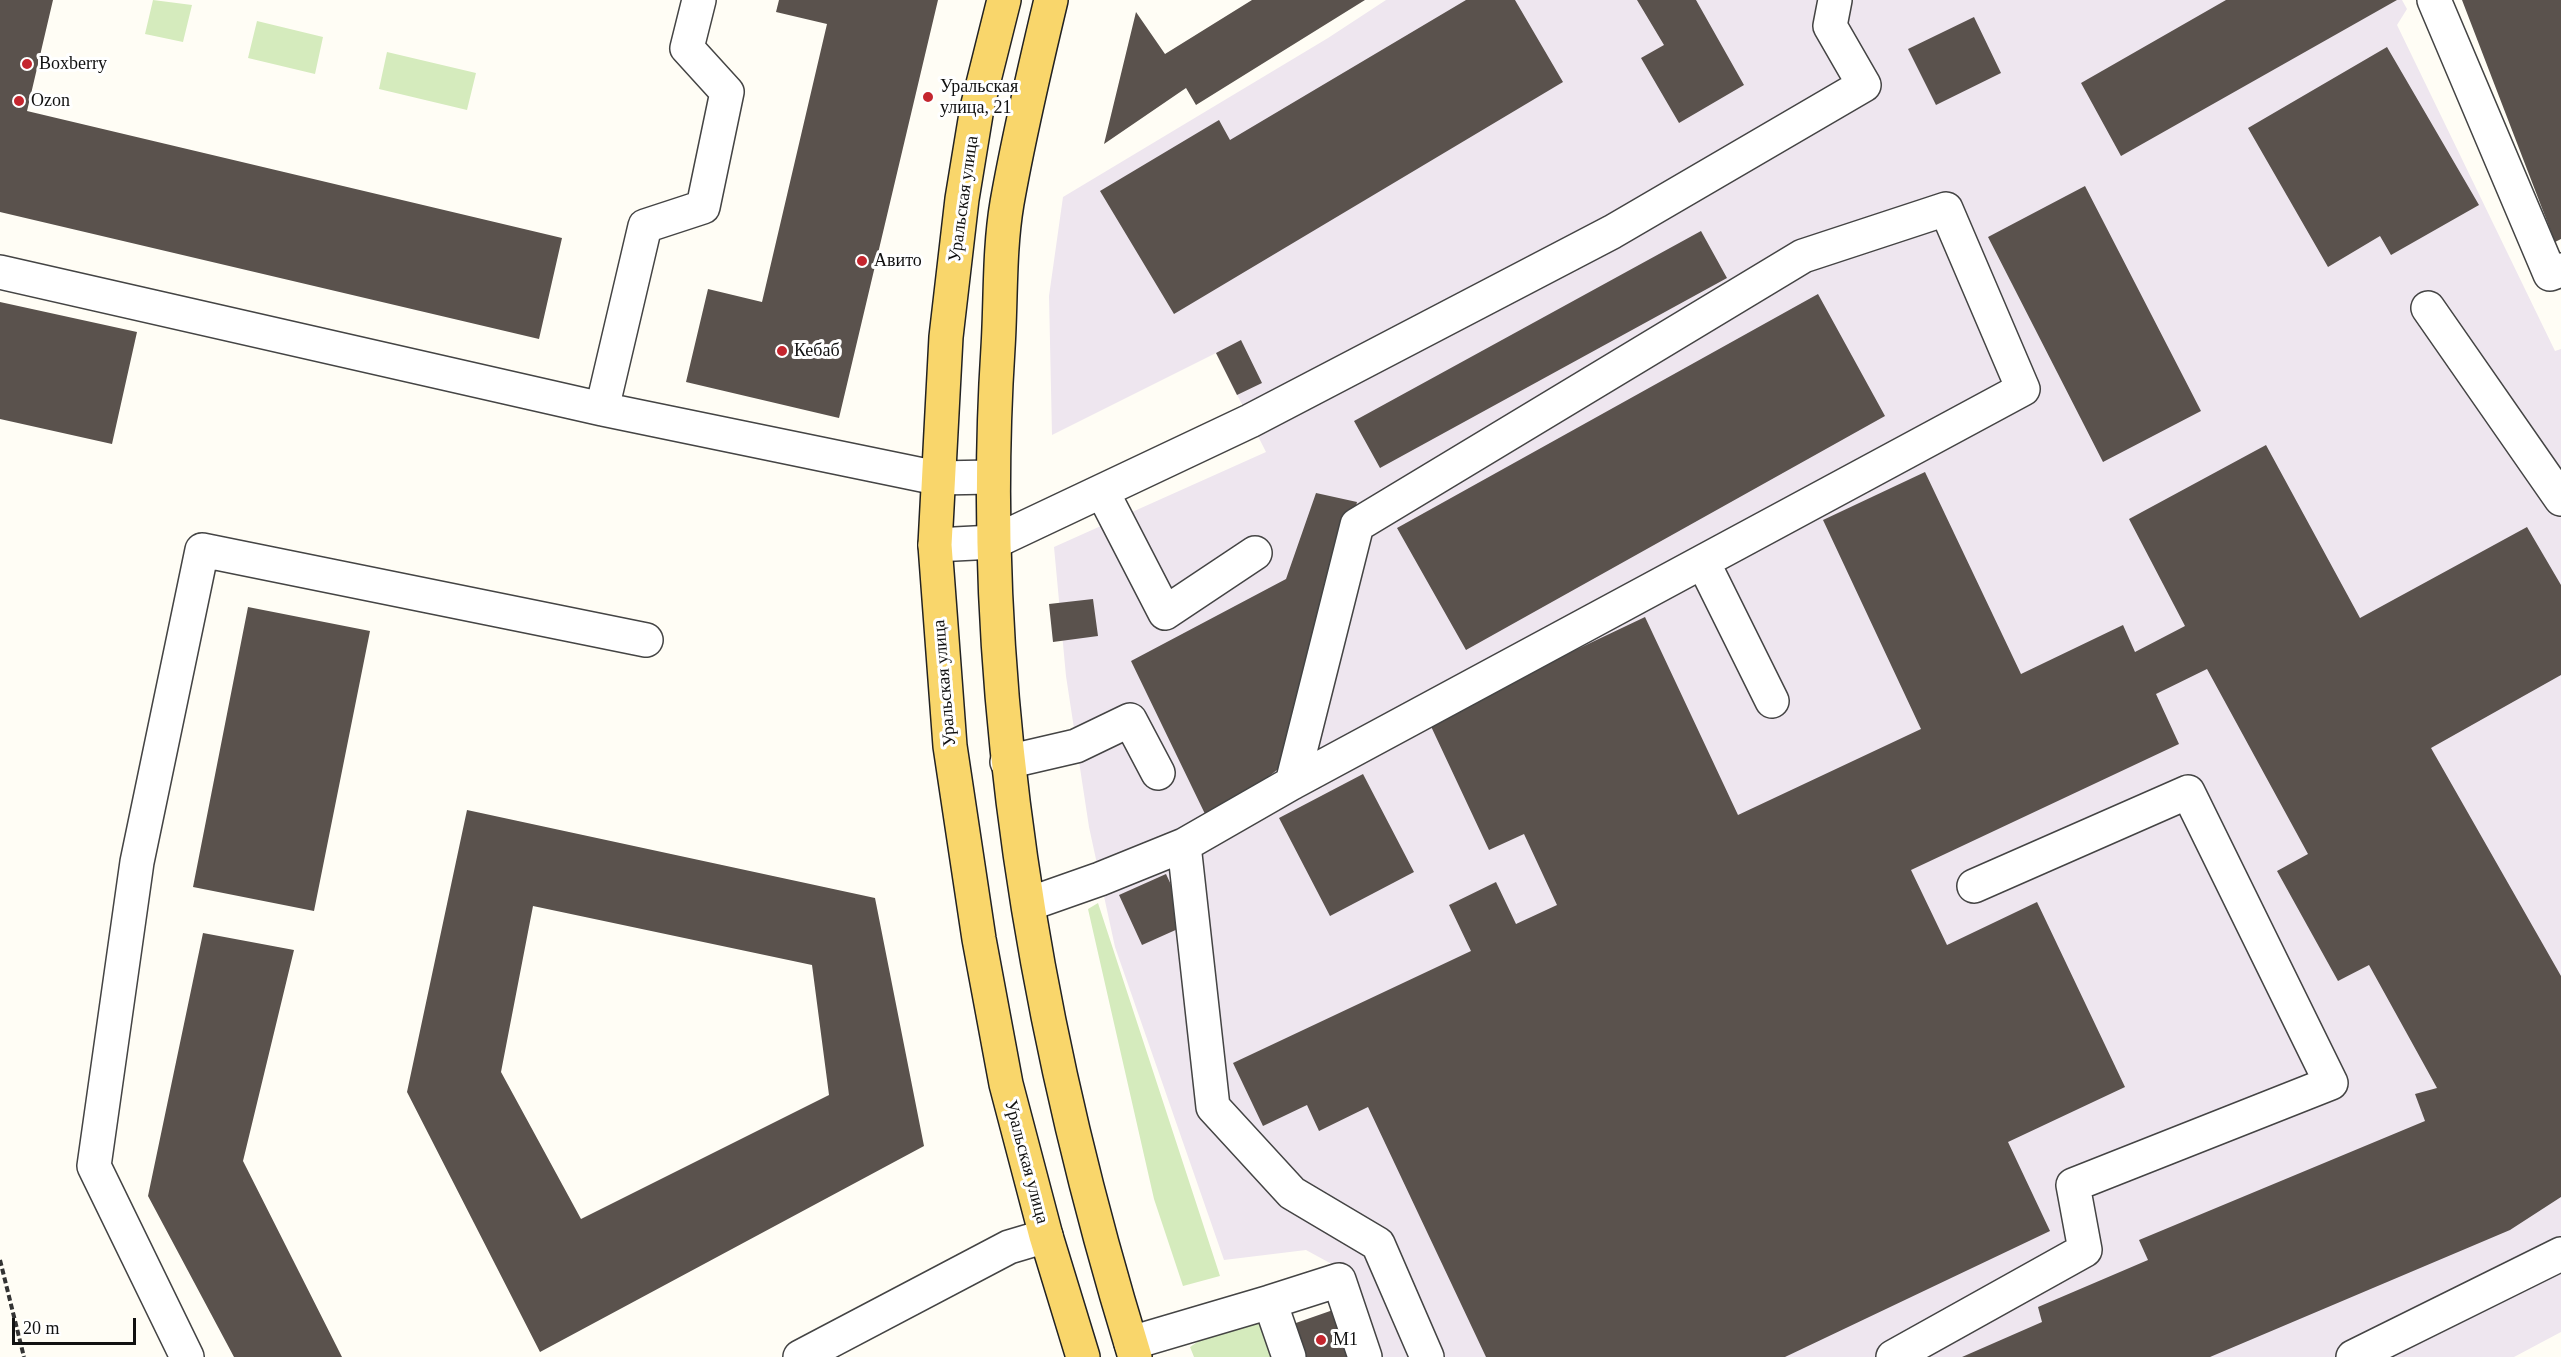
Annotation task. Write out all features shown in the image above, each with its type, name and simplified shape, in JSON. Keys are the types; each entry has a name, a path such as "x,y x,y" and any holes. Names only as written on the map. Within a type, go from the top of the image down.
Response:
{"main road":[{"name":"Уральская улица","path":"1004,0 977,108 962,199 946,337 935,545 950,746 979,939 1006,1084 1046,1236 1083,1357"},
{"path":"1051,0 1007,206 992,443 994,542 1007,762 1057,1070 1093,1214 1133,1350"}],"lane":[{"path":"602,409 645,226 703,207 727,92 687,48 699,0"},
{"path":"935,545 994,542 1250,421 1612,232 1864,85 1830,26 1835,0"},
{"path":"2434,0 2550,274 2561,270"},
{"path":"1029,904 1100,879 1184,845 1292,783 2023,389 1946,209 1803,256 1357,525 1292,783"},
{"path":"0,272 602,409 937,478 993,477"},
{"path":"2428,308 2561,499"},
{"path":"1102,491 1165,613 1255,553"},
{"path":"187,1357 94,1166 137,862 202,550 646,640"},
{"path":"1703,562 1772,701"},
{"path":"1007,762 1076,746 1130,720 1158,772"},
{"path":"1893,1357 2085,1250 2073,1185 2331,1083 2188,792 1974,886"},
{"path":"1184,845 1213,1107 1292,1193 1378,1244 1427,1357"},
{"path":"800,1357 1010,1247 1046,1236"},
{"path":"2353,1357 2561,1254"},
{"path":"1133,1350 1339,1280 1365,1357"},
{"path":"1270,1302 1289,1357"}],"path":[{"path":"0,1260 24,1357"}],"shaded area":[{"path":"1386,0 2402,0 2407,9 2397,25 2555,351 2561,349 2561,1332 2514,1357 1381,1357 1339,1268 1306,1250 1224,1260 1115,947 1089,827 1066,676 1054,547 1266,452 1216,353 1052,435 1049,296 1063,197 1328,38"}],"green space":[{"path":"153,0 192,5 183,42 145,34"},
{"path":"257,21 323,37 315,74 248,58"},
{"path":"387,52 476,73 467,110 379,89"},
{"path":"1098,903 1220,1276 1183,1286 1154,1199 1088,909"},
{"path":"1262,1321 1274,1357 1194,1357 1190,1347 1225,1323"}],"building":[{"path":"0,0 53,0 27,111 562,238 539,339 0,212"},
{"path":"779,0 938,0 839,418 686,382 708,289 762,302 827,24 776,12"},
{"path":"1252,0 1365,0 1196,105 1186,88 1104,144 1136,12 1165,54"},
{"path":"1466,0 1515,0 1563,82 1174,314 1100,191 1219,120 1230,140"},
{"path":"1637,0 1696,0 1744,85 1679,123 1641,58 1664,45"},
{"path":"2226,0 2397,0 2121,156 2081,83"},
{"path":"2462,0 2561,0 2561,239 2555,242"},
{"path":"1974,17 2001,73 1936,105 1908,49"},
{"path":"2387,47 2479,205 2391,255 2380,236 2328,267 2248,128"},
{"path":"2085,186 2201,411 2103,462 1988,237"},
{"path":"1701,231 1727,278 1380,468 1354,421"},
{"path":"1818,294 1885,416 1466,650 1397,528"},
{"path":"0,302 137,332 112,444 0,419"},
{"path":"1241,340 1262,383 1237,395 1216,353"},
{"path":"2266,445 2360,618 2527,527 2561,585 2561,675 2431,748 2561,976 2561,1197 2510,1230 2210,1357 1962,1357 2042,1322 2038,1307 2148,1260 2139,1240 2425,1121 2415,1094 2437,1088 2369,965 2338,981 2277,871 2308,854 2207,669 2156,694 2179,744 1911,870 1947,945 2037,902 2125,1087 2008,1142 2050,1231 1785,1357 1486,1357 1368,1107 1319,1131 1307,1105 1263,1126 1233,1063 1471,951 1449,905 1496,882 1516,924 1557,905 1524,834 1489,850 1428,720 1645,617 1738,815 1921,729 1823,520 1925,472 2021,674 2123,625 2135,652 2185,626 2129,519"},
{"path":"1316,493 1357,502 1291,759 1249,792 1206,816 1131,661 1286,579"},
{"path":"1093,599 1098,636 1053,642 1049,604"},
{"path":"248,607 370,631 314,911 193,887"},
{"path":"1363,774 1414,872 1330,916 1279,818"},
{"path":"467,810 875,898 924,1146 540,1352 407,1092","holes":["533,906 812,965 829,1095 581,1219 501,1072"]},
{"path":"1166,874 1189,924 1142,945 1119,895"},
{"path":"203,933 294,950 243,1161 342,1357 234,1357 148,1196"},
{"name":"М1","path":"1333,1310 1349,1357 1305,1357 1293,1324"}],"place":[{"name":"Boxberry","path":"27,64"},
{"name":"Уральская улица, 21","path":"928,97"},
{"name":"Ozon","path":"19,101"},
{"name":"Авито","path":"862,261"},
{"name":"Кебаб","path":"782,351"},
{"name":"М1","path":"1321,1340"}]}
